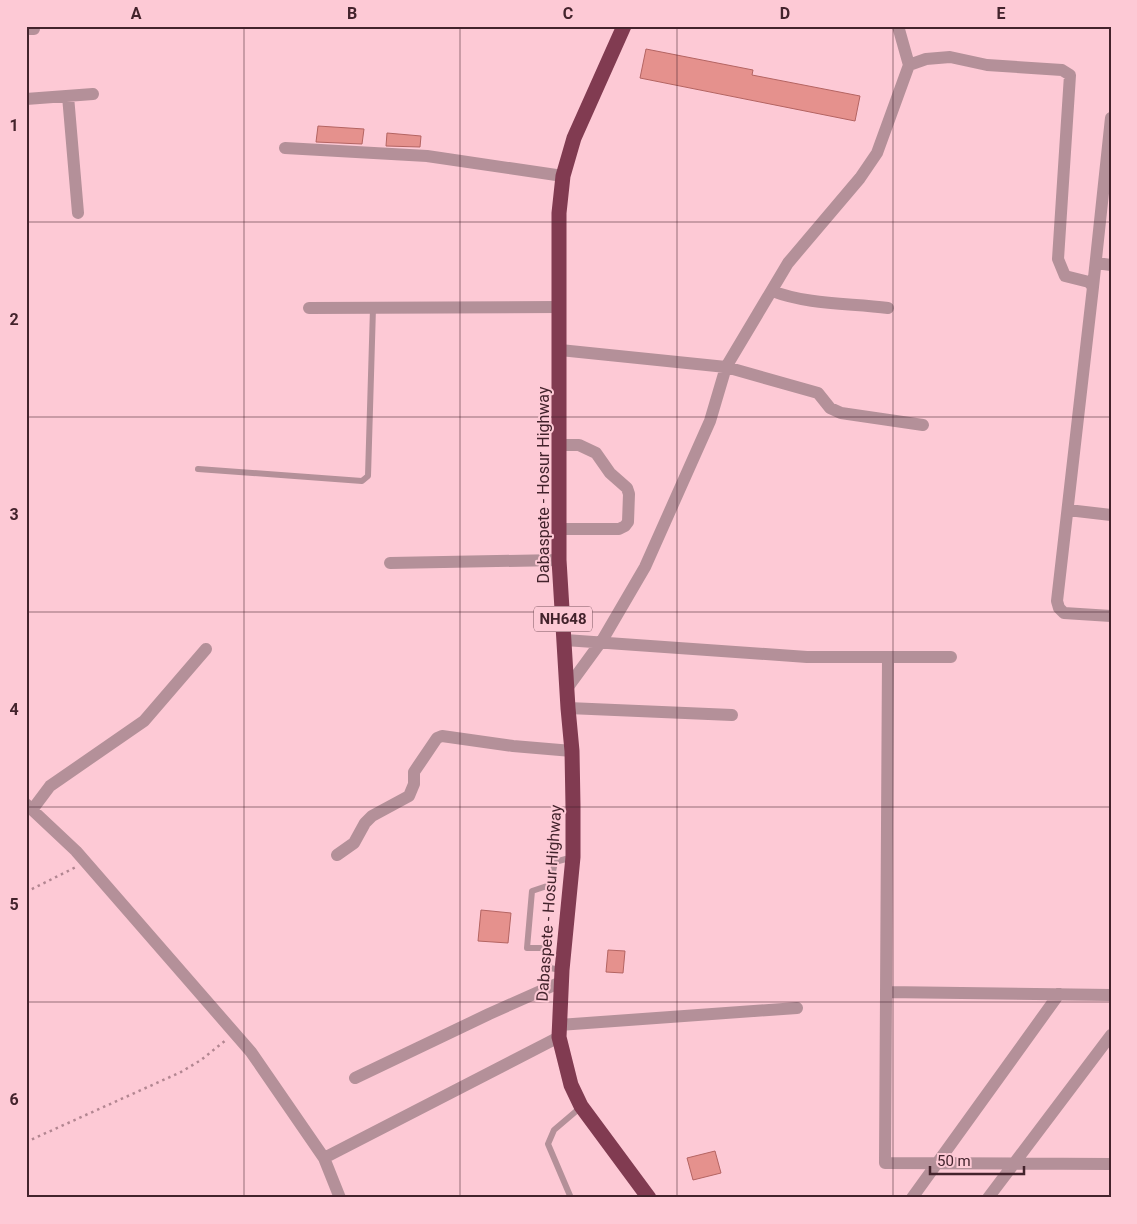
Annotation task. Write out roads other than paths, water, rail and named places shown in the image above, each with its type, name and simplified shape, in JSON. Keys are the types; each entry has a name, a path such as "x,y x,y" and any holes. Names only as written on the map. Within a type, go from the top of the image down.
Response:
{"highway":[{"name":"Dabaspete - Hosur Highway","path":"624,26 574,138 563,176 559,212 559,560 572,751 573,857 559,1031 571,1085 582,1106 650,1198"}],"street":[{"path":"26,29 34,28 34,26"},
{"path":"568,687 603,639 645,567 710,421 726,367 788,262 860,178 877,153 909,65 898,26"},
{"path":"909,65 926,59 950,57 987,65 1051,68 1062,70 1070,75 1058,259 1065,276 1088,282 1094,287"},
{"path":"26,100 92,94"},
{"path":"68,96 78,213"},
{"path":"1111,118 1094,287 1057,601 1059,608 1064,613 1111,616"},
{"path":"285,148 427,156 563,176"},
{"path":"1096,263 1111,265"},
{"path":"772,291 791,298 817,303 888,308"},
{"path":"309,308 560,307"},
{"path":"560,350 726,367 818,393 830,408 841,413 923,425"},
{"path":"559,528 620,528 625,526 628,522 629,494 627,488 610,473 596,453 579,445 560,445"},
{"path":"1068,510 1111,515"},
{"path":"390,562 559,560"},
{"path":"565,640 807,657 952,657"},
{"path":"206,649 144,721 50,786 29,807 85,862 251,1052 324,1158 340,1198"},
{"path":"888,657 885,1163 1111,1164"},
{"path":"568,708 732,715"},
{"path":"337,855 354,843 365,822 372,816 409,796 414,784 414,772 437,738 442,736 572,751"},
{"path":"356,1078 489,1014 562,976"},
{"path":"886,992 1111,995"},
{"path":"912,1198 1059,994"},
{"path":"324,1158 559,1031 797,1008"},
{"path":"988,1198 1111,1035"}],"lane":[{"path":"198,469 362,481 366,479 368,476 374,308"},
{"path":"562,976 550,968 544,948 527,948 532,891 550,885 555,862 573,857"},
{"path":"571,1198 548,1144 554,1130 582,1106"}]}
